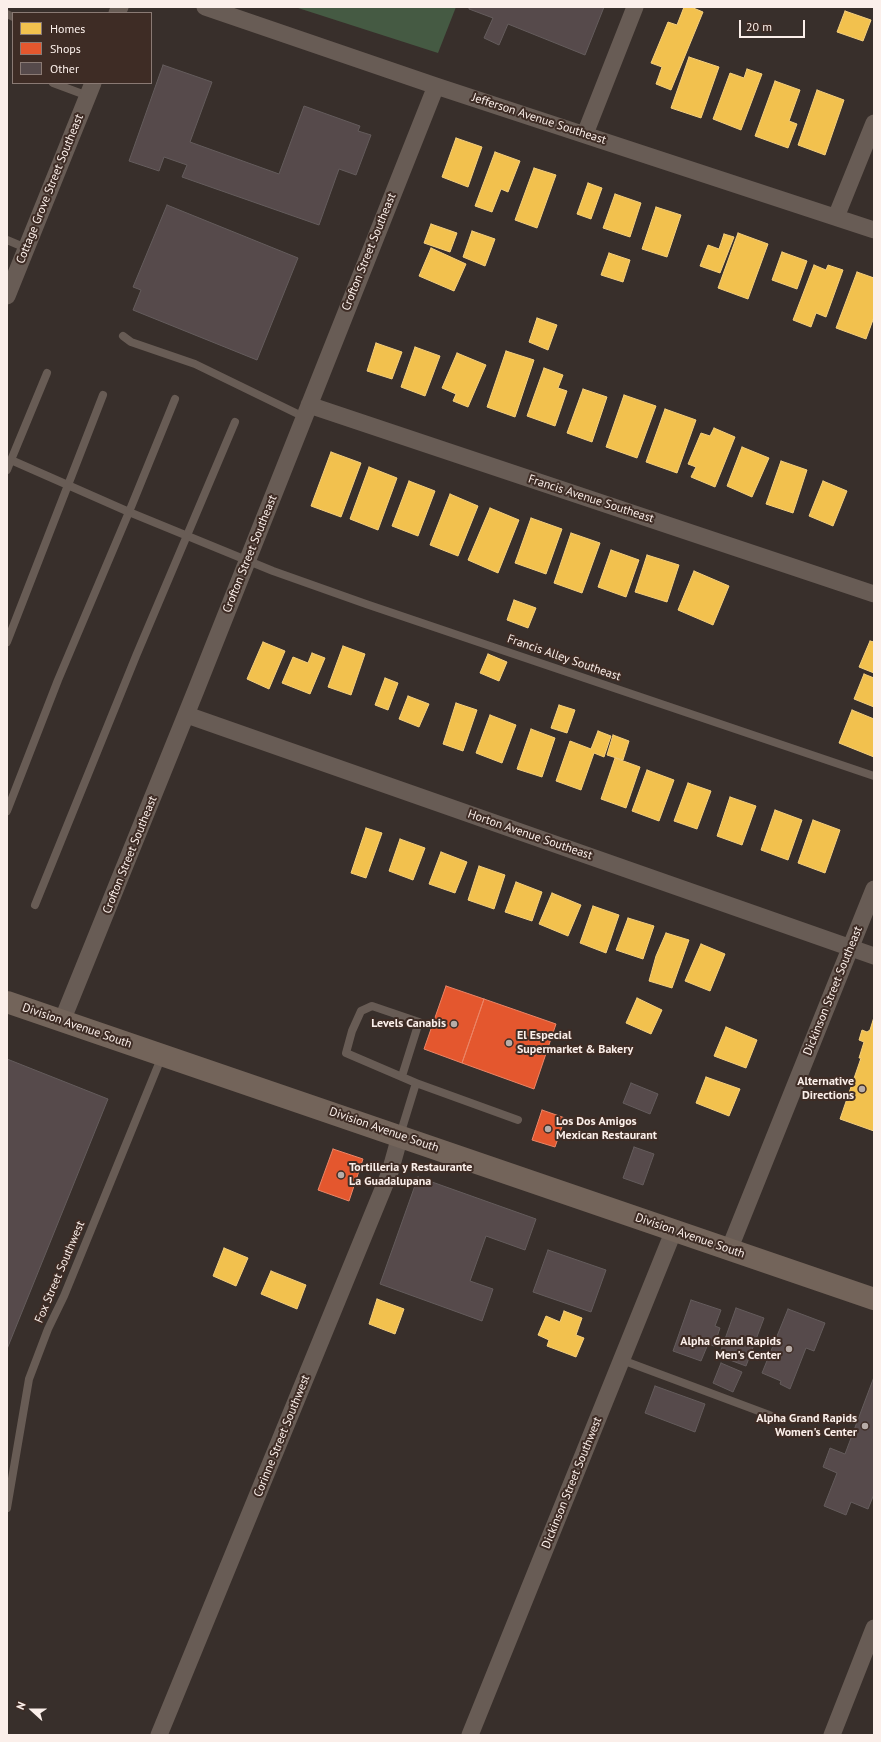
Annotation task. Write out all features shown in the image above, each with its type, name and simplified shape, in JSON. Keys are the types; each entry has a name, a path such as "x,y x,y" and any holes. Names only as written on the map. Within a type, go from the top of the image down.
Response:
{"main road":[{"name":"Division Avenue South","path":"7,1002 874,1299"}],"street":[{"name":"Jefferson Avenue Southeast","path":"205,7 436,86 874,230"},
{"path":"584,134 635,7"},
{"name":"Crofton Street Southeast","path":"62,1021 187,714 436,86"},
{"name":"Cottage Grove Street Southeast","path":"7,296 90,89"},
{"path":"836,217 874,123"},
{"name":"Francis Avenue Southeast","path":"306,411 874,594"},
{"name":"Horton Avenue Southeast","path":"187,714 874,956"},
{"name":"Dickinson Street Southeast","path":"729,1250 874,889"},
{"name":"Corinne Street Southwest","path":"159,1735 390,1172 400,1136"},
{"name":"Dickinson Street Southwest","path":"470,1735 674,1230"},
{"path":"832,1735 874,1628"}],"lane":[{"path":"60,84 90,89"},
{"path":"7,240 26,248"},
{"path":"123,336 131,342 195,364 306,411"},
{"path":"7,470 47,373"},
{"path":"7,642 103,395"},
{"path":"7,812 58,680 175,399"},
{"path":"35,905 136,656 235,422"},
{"name":"Francis Alley Southeast","path":"11,460 128,512 248,559 273,571 366,604 874,776"},
{"path":"402,1076 419,1022 372,1006 361,1011 352,1031 346,1053 416,1083 518,1120"},
{"name":"Fox Street Southwest","path":"7,1508 29,1379 48,1329 64,1296 163,1055"},
{"path":"400,1136 416,1083"},
{"path":"622,1360 772,1416"}],"green space":[{"path":"295,7 456,7 438,53"}],"building: Homes":[{"path":"684,7 691,7 703,12 671,90 656,84 662,67 651,63 668,22 677,25"},
{"path":"845,11 871,20 863,41 837,32"},
{"path":"689,57 719,67 701,118 671,108"},
{"path":"747,69 762,74 741,130 713,119 730,73 744,78"},
{"path":"775,81 800,90 789,121 797,124 788,148 755,136"},
{"path":"817,90 844,100 825,155 798,145"},
{"path":"456,138 482,147 468,187 442,177"},
{"path":"495,152 520,161 508,192 501,189 492,212 475,206"},
{"path":"534,168 556,175 537,228 515,220"},
{"path":"588,183 602,188 591,219 577,214"},
{"path":"615,194 641,203 630,237 603,228"},
{"path":"656,207 681,215 667,257 642,249"},
{"path":"431,224 457,233 450,252 424,243"},
{"path":"472,231 495,239 485,266 463,257"},
{"path":"738,233 768,244 748,299 718,288"},
{"path":"724,234 734,237 720,273 700,266 708,245 719,249"},
{"path":"431,248 466,264 454,291 419,276"},
{"path":"782,252 807,261 797,289 772,280"},
{"path":"609,253 630,260 623,282 601,275"},
{"path":"814,265 826,270 828,265 843,270 826,317 816,313 811,327 793,320"},
{"path":"857,272 874,278 874,317 866,339 836,328"},
{"path":"537,318 557,325 548,350 529,342"},
{"path":"376,343 402,352 392,379 367,371"},
{"path":"415,347 440,356 425,396 401,387"},
{"path":"506,351 534,360 515,417 487,407"},
{"path":"457,353 486,365 468,407 453,401 456,394 442,388"},
{"path":"544,368 563,375 558,388 567,391 555,426 527,416"},
{"path":"583,389 607,397 592,442 567,433"},
{"path":"624,395 656,406 637,458 606,447"},
{"path":"665,409 696,420 677,473 646,462"},
{"path":"714,428 735,437 715,487 691,477 696,467 688,464 701,433 710,436"},
{"path":"742,447 769,458 752,497 727,486"},
{"path":"331,452 361,463 341,517 311,506"},
{"path":"781,461 807,470 793,513 766,504"},
{"path":"369,467 397,478 378,530 350,519"},
{"path":"409,481 435,491 418,536 392,526"},
{"path":"823,481 847,491 833,526 809,516"},
{"path":"450,494 478,506 458,556 430,545"},
{"path":"490,508 519,520 498,573 468,560"},
{"path":"531,518 562,529 546,574 515,563"},
{"path":"571,533 600,543 582,593 554,583"},
{"path":"611,550 639,560 626,597 598,587"},
{"path":"647,555 679,565 667,602 635,592"},
{"path":"694,571 729,586 713,625 678,610"},
{"path":"514,600 536,608 528,628 507,620"},
{"path":"870,641 874,642 874,673 859,667"},
{"path":"263,642 285,651 269,689 247,679"},
{"path":"343,646 365,654 351,695 328,687"},
{"path":"312,653 325,658 310,694 282,683 293,657 308,663"},
{"path":"488,654 507,662 499,681 480,673"},
{"path":"864,674 874,678 874,707 854,699"},
{"path":"385,678 398,683 388,710 375,705"},
{"path":"408,696 429,704 419,727 399,719"},
{"path":"456,703 477,710 463,751 443,744"},
{"path":"559,705 575,710 567,733 551,728"},
{"path":"852,710 874,719 874,757 839,743"},
{"path":"490,715 516,725 502,763 476,753"},
{"path":"531,729 555,738 542,777 517,769"},
{"path":"598,731 611,736 604,757 594,753 581,790 556,781 570,741 591,749"},
{"path":"613,735 629,741 623,760 607,755"},
{"path":"615,758 640,767 626,808 601,799"},
{"path":"647,770 674,780 659,821 632,811"},
{"path":"688,783 711,791 697,829 674,821"},
{"path":"730,797 756,806 742,845 717,836"},
{"path":"775,810 802,820 788,860 761,850"},
{"path":"813,820 840,830 825,873 798,863"},
{"path":"366,828 382,833 366,878 351,873"},
{"path":"400,839 425,848 413,880 389,871"},
{"path":"441,852 467,862 455,893 429,884"},
{"path":"479,866 505,875 494,909 468,900"},
{"path":"516,882 542,892 532,921 505,912"},
{"path":"552,893 581,905 568,936 539,924"},
{"path":"593,906 619,915 606,953 580,943"},
{"path":"628,918 654,926 643,959 616,950"},
{"path":"666,933 689,940 672,988 649,981 656,956"},
{"path":"701,944 725,954 710,991 685,981"},
{"path":"637,998 662,1010 651,1034 626,1023"},
{"name":"Alternative Directions","path":"874,1017 874,1131 840,1119 861,1058 859,1058 864,1042 859,1040 862,1030 867,1032 870,1030"},
{"path":"726,1027 757,1040 746,1068 714,1056"},
{"path":"706,1077 740,1089 729,1116 696,1103"},
{"path":"224,1248 248,1258 236,1286 213,1276"},
{"path":"271,1271 306,1285 297,1309 261,1294"},
{"path":"377,1299 404,1309 395,1334 369,1324"},
{"path":"564,1311 582,1318 576,1335 584,1338 576,1357 547,1346 549,1340 538,1335 546,1316 560,1322"}],"building: Shops":[{"name":"Levels Canabis","path":"446,986 484,999 462,1063 424,1049"},
{"name":"El Especial Supermarket & Bakery","path":"484,999 556,1024 534,1089 462,1063"},
{"name":"Los Dos Amigos Mexican Restaurant","path":"542,1110 565,1118 555,1147 532,1140"},
{"name":"Tortilleria y Restaurante La Guadalupana","path":"333,1149 363,1159 349,1201 318,1190"}],"building: Other":[{"path":"469,7 604,7 585,55 508,24 499,45 484,38 493,18 469,9"},
{"path":"163,65 212,82 190,142 279,174 304,106 360,126 358,131 371,135 356,175 339,169 319,225 182,177 187,165 164,157 159,171 129,161"},
{"path":"167,205 298,258 257,360 133,310 141,290 133,287"},
{"path":"7,1059 108,1099 7,1349"},
{"path":"631,1083 658,1094 650,1114 623,1103"},
{"path":"634,1147 654,1154 643,1185 623,1178"},
{"path":"418,1177 536,1219 525,1250 486,1236 470,1281 493,1289 482,1321 380,1284"},
{"path":"548,1250 606,1270 591,1312 533,1292"},
{"path":"691,1300 721,1310 715,1326 720,1328 714,1346 708,1344 701,1361 673,1351"},
{"path":"736,1308 764,1318 746,1366 719,1356"},
{"name":"Alpha Grand Rapids Men's Center","path":"788,1309 825,1323 814,1351 806,1348 790,1389 780,1384 781,1381 762,1373"},
{"path":"721,1363 742,1372 733,1392 713,1383"},
{"name":"Alpha Grand Rapids Women's Center","path":"874,1377 874,1494 868,1509 851,1502 846,1515 824,1506 837,1473 823,1467 830,1448 845,1454"},
{"path":"655,1386 705,1404 695,1432 645,1413"}],"place":[{"name":"Levels Canabis","path":"454,1024"},
{"name":"El Especial Supermarket & Bakery","path":"509,1043"},
{"name":"Alternative Directions","path":"862,1089"},
{"name":"Los Dos Amigos Mexican Restaurant","path":"548,1129"},
{"name":"Tortilleria y Restaurante La Guadalupana","path":"341,1175"},
{"name":"Alpha Grand Rapids Men's Center","path":"789,1349"},
{"name":"Alpha Grand Rapids Women's Center","path":"865,1426"}]}
